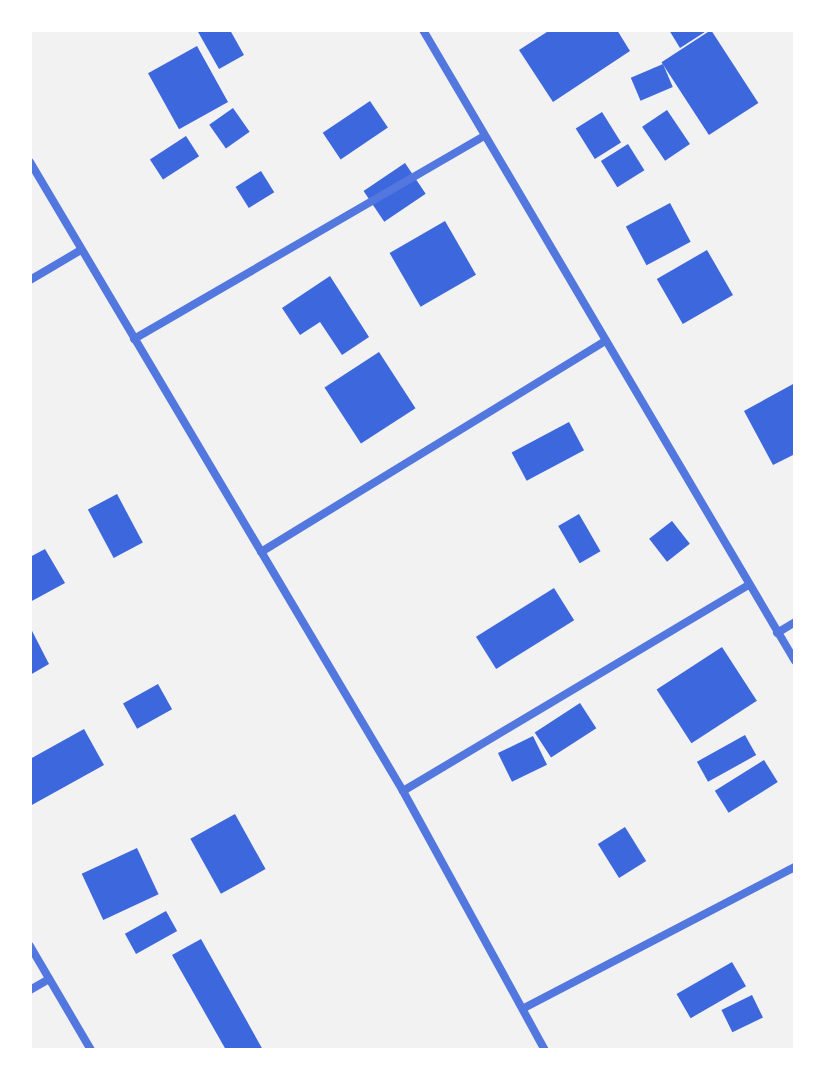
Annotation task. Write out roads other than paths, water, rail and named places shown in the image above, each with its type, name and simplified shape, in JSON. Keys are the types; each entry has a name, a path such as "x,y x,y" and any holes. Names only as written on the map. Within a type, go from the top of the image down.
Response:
{"street":[{"path":"423,30 483,137 795,661"},
{"path":"134,339 483,137"},
{"path":"30,162 403,791 545,1050"},
{"path":"30,280 81,250"},
{"path":"261,552 605,341"},
{"path":"403,791 748,585"},
{"path":"777,633 795,622"},
{"path":"524,1008 795,867"},
{"path":"30,946 91,1050"},
{"path":"30,990 49,979"}]}
